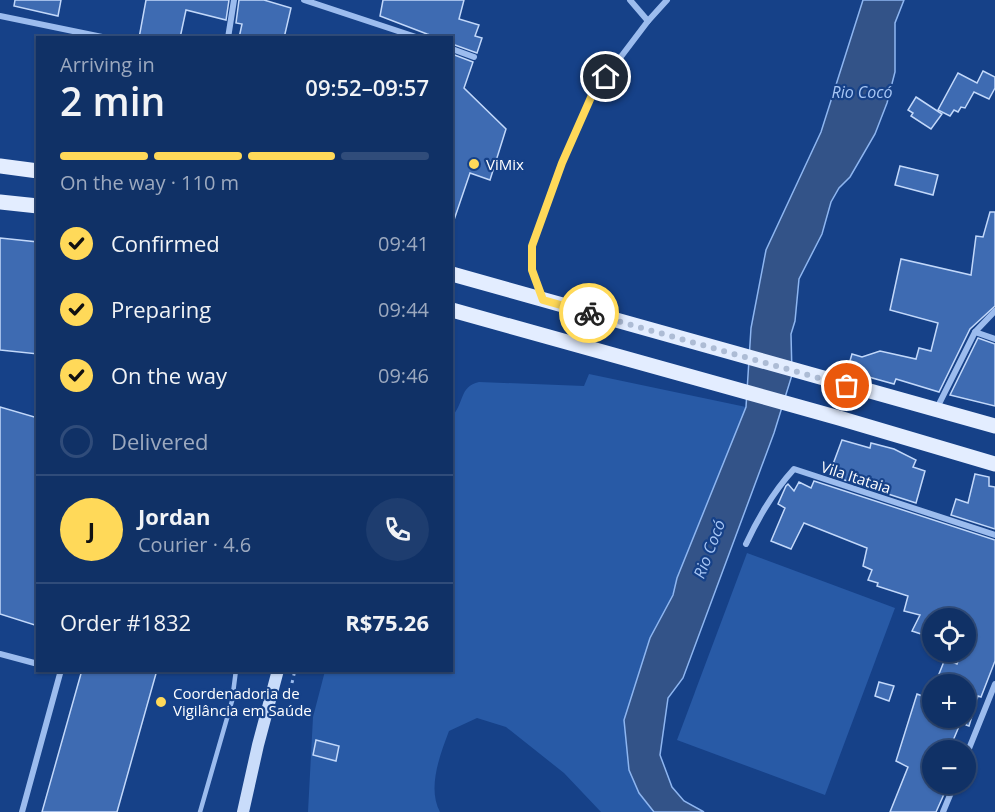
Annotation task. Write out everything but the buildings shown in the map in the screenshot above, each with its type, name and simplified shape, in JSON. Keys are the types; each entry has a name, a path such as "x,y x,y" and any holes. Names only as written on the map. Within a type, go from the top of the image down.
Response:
{"main road":[{"path":"0,166 36,171"},
{"path":"0,202 36,206"},
{"path":"453,274 995,426"},
{"path":"453,310 995,464"}],"street":[{"path":"228,36 234,0"},
{"path":"304,0 413,36"},
{"path":"630,0 648,21"},
{"path":"543,300 532,270 532,246 562,163 592,95 648,21 667,0"},
{"path":"0,16 96,36"},
{"path":"453,49 474,57"},
{"path":"937,409 975,332 995,311"},
{"path":"975,332 995,339"},
{"name":"Vila Itataia","path":"746,544 764,507 794,469 995,535"},
{"path":"0,654 36,663"},
{"path":"21,812 60,672"},
{"path":"243,812 277,672"},
{"path":"973,740 995,686"},
{"path":"944,812 951,794"}],"lane":[{"path":"200,812 232,701 236,672"}],"shaded area":[{"path":"589,374 746,407 677,578 673,595 650,638 639,793 654,812 601,812 564,773 506,727 477,718 449,731 436,771 435,793 440,812 308,812 313,717 325,672 453,672 453,415 468,387 479,382 584,386"},
{"path":"747,553 895,608 825,795 677,740"}],"water":[{"name":"Rio Cocó","path":"863,0 904,0 895,23 895,72 887,103 875,134 850,177 839,188 831,202 822,234 799,279 795,321 791,334 792,375 774,433 683,678 668,698 660,755 672,787 684,801 704,812 654,812 639,793 629,770 624,720 650,638 673,595 677,578 746,407 751,328 766,250 821,132"}],"way so far":[{"path":"589,313 847,386"}],"place":[{"name":"ViMix","path":"474,164"},
{"name":"Coordenadoria de Vigilância em Saúde","path":"161,702"}],"route":[{"path":"589,313 543,300 532,270 532,246 562,163 592,95 606,77"}]}
